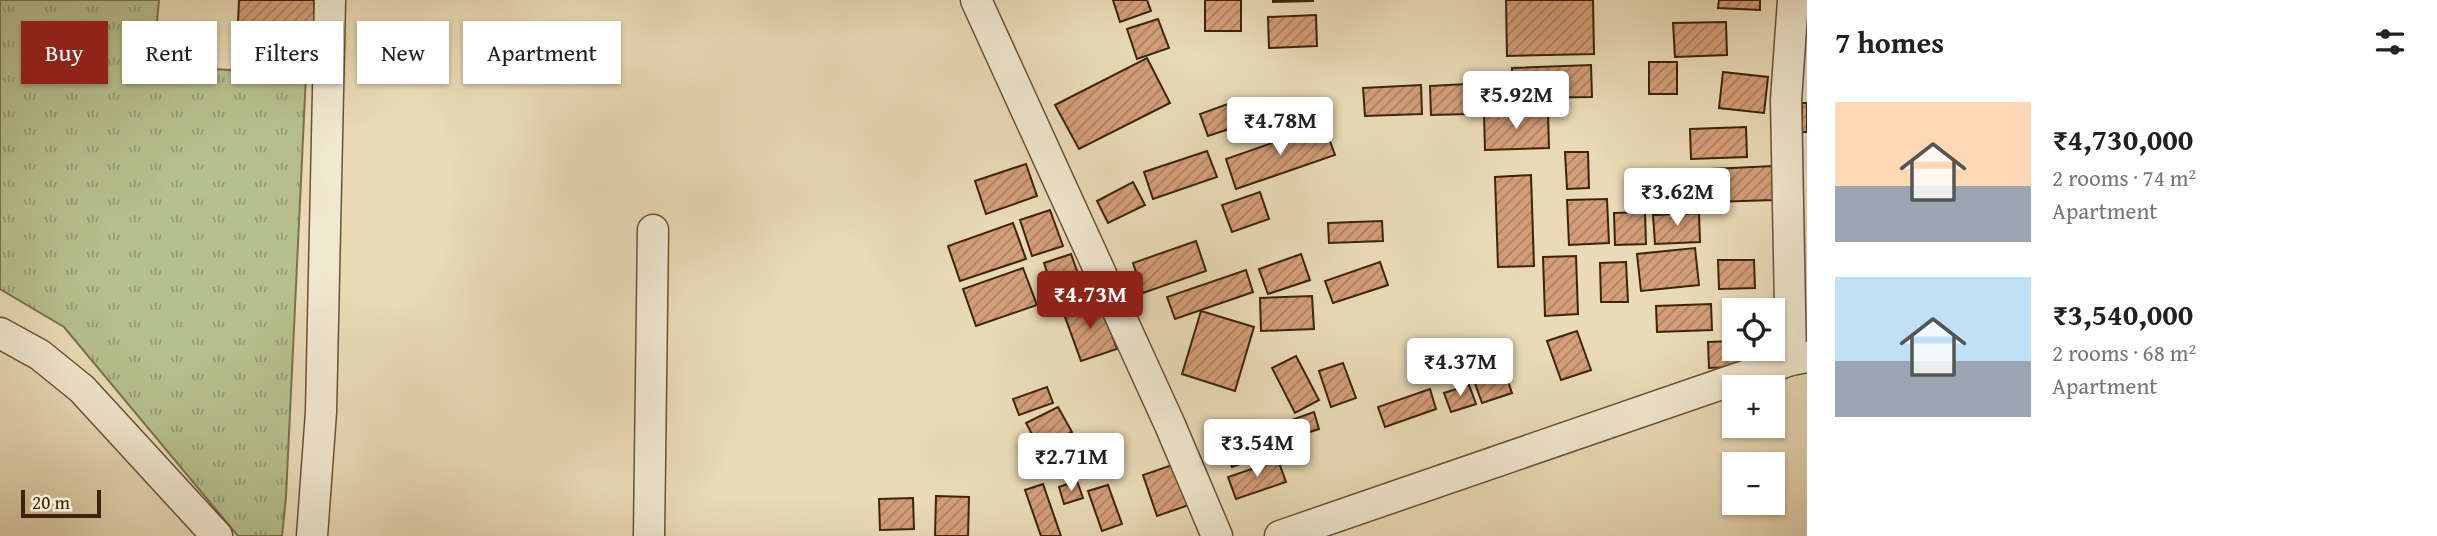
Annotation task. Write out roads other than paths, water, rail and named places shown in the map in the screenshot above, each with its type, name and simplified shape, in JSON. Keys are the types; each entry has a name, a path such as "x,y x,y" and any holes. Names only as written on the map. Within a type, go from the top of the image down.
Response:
{"street":[{"path":"312,536 321,412 330,0"},
{"path":"976,0 1170,425 1217,536"},
{"path":"1280,536 1799,359 1786,100 1793,0"},
{"path":"649,536 653,230"},
{"path":"0,333 40,355 82,389 217,536"},
{"path":"296,536 315,500"}]}
